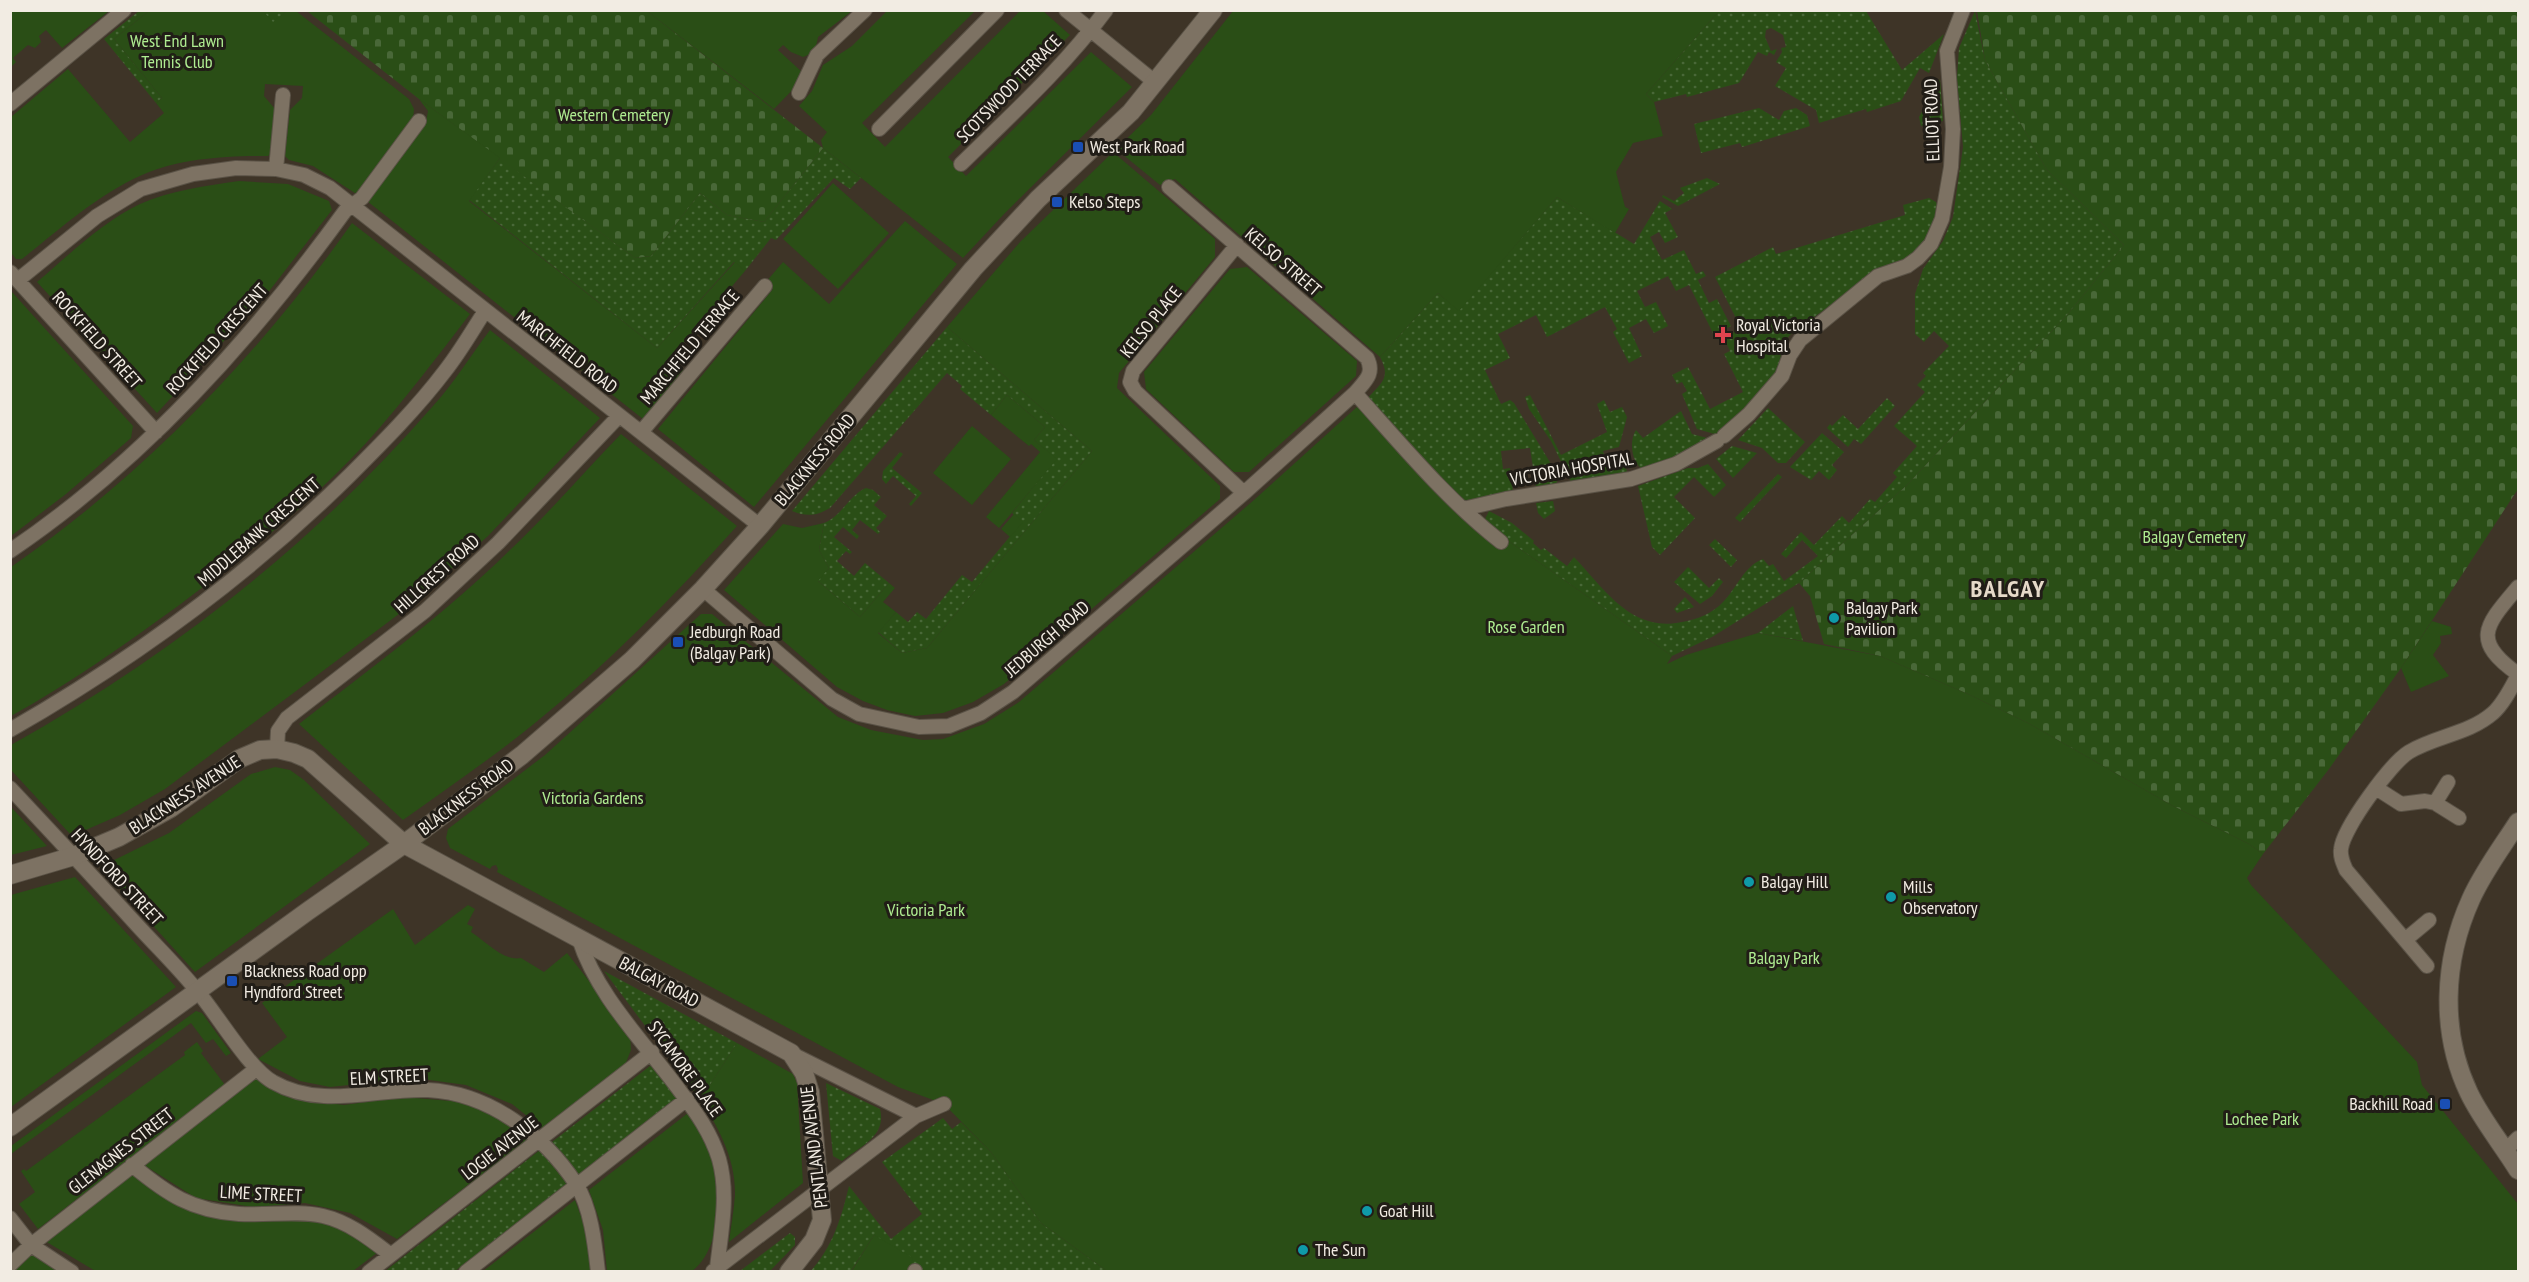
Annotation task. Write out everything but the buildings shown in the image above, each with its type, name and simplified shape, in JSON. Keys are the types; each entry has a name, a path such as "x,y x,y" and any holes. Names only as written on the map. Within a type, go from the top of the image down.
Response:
{"street":[{"path":"10,104 124,10"},
{"path":"799,93 817,55 865,10"},
{"path":"879,129 997,10"},
{"path":"1066,10 1156,83"},
{"name":"SCOTSWOOD TERRACE","path":"961,164 1026,100 1090,31 1106,10"},
{"name":"BLACKNESS ROAD","path":"10,1127 404,844 555,728 632,660 703,590 760,526 972,269 1011,226 1131,112 1213,10"},
{"name":"ELLIOT ROAD","path":"1800,340 1878,276 1906,266 1918,258 1931,244 1941,219 1951,167 1953,129 1947,51 1963,10"},
{"path":"276,170 283,95"},
{"name":"ROCKFIELD CRESCENT","path":"10,551 90,491 156,432 260,322 345,211 362,198 419,121"},
{"name":"MARCHFIELD ROAD","path":"14,276 97,216 141,189 193,174 236,168 276,170 304,175 330,188 760,526"},
{"name":"KELSO STREET","path":"1169,187 1367,358 1371,367"},
{"name":"KELSO PLACE","path":"1236,246 1133,371 1130,382 1135,391 1244,494"},
{"name":"ROCKFIELD STREET","path":"14,276 156,432"},
{"name":"MARCHFIELD TERRACE","path":"642,431 765,286"},
{"name":"MIDDLEBANK CRESCENT","path":"10,730 106,671 180,621 285,536 387,439 445,371 485,311"},
{"name":"VICTORIA HOSPITAL","path":"1463,509 1506,499 1631,479 1676,464 1720,439 1749,414 1782,376 1790,355 1800,340"},
{"name":"JEDBURGH ROAD","path":"703,590 832,699 859,714 919,727 949,726 981,713 1013,692 1244,494 1355,393 1369,376 1371,367"},
{"path":"1355,393 1431,478 1501,542"},
{"name":"HILLCREST ROAD","path":"277,749 278,730 287,718 425,610 498,543 619,416"},
{"path":"2427,966 2346,870 2341,859 2341,846 2347,832 2389,768 2411,751 2475,724 2492,713 2504,700 2518,675 2497,659 2489,646 2487,631 2496,614 2518,587"},
{"name":"BLACKNESS AVENUE","path":"10,875 74,856 119,837 171,808 239,759 260,750 277,749 308,759 404,844"},
{"path":"2436,803 2448,782"},
{"name":"HYNDFORD STREET","path":"10,788 198,991"},
{"path":"2376,788 2401,804 2425,801 2436,803 2459,818"},
{"path":"2518,822 2471,898 2452,956 2448,985 2451,1038 2457,1064 2470,1094 2512,1144 2518,1170"},
{"name":"BALGAY ROAD","path":"404,844 791,1053 916,1116"},
{"path":"2405,940 2429,920"},
{"name":"SYCAMORE PLACE","path":"579,939 598,984 652,1052 709,1132 719,1160 724,1198 715,1270"},
{"name":"ELM STREET","path":"198,991 256,1069 272,1082 302,1094 337,1098 429,1090 471,1099 502,1111 540,1141 577,1185 594,1232 598,1272"},
{"name":"LOGIE AVENUE","path":"369,1272 652,1052"},
{"name":"PENTLAND AVENUE","path":"789,1272 814,1240 822,1220 810,1092 804,1073 791,1053"},
{"name":"GLENAGNES STREET","path":"10,1265 31,1245 256,1069"},
{"path":"466,1272 687,1099"},
{"path":"715,1270 916,1116 944,1104"},
{"name":"LIME STREET","path":"132,1166 164,1192 199,1208 239,1214 284,1213 322,1216 356,1229 391,1255"},
{"path":"10,1218 31,1245 72,1272"}],"green space":[{"path":"11,10 109,11 62,48 46,30 39,36 41,42 35,48 28,45 13,58 16,62 11,67"},
{"path":"731,10 733,12 852,11 818,37 814,50 810,54 803,57 791,52 783,45 778,50 802,72 801,81 774,109 647,11"},
{"path":"139,11 149,11 114,39 162,98 156,103 104,39"},
{"name":"West End Lawn Tennis Club","path":"149,11 263,11 273,22 287,11 296,11 409,99 414,109 413,119 358,195 313,166 289,160 285,156 290,110 302,98 303,86 265,84 264,96 275,109 271,153 268,156 188,162 142,175 94,202 22,259 16,259 11,253 11,117 68,69 130,142 164,113 156,103 162,98 114,39"},
{"path":"263,11 287,11 232,59 271,21"},
{"name":"Western Cemetery","path":"307,11 647,11 823,148 764,222 727,215 700,193 651,256 635,258 419,99"},
{"path":"887,11 975,11 862,123 885,147 1020,11 1043,11 1070,35 948,157 966,176 1091,52 1132,87 963,258 823,148 821,140 827,132 799,106 812,91 823,65 852,46"},
{"path":"1233,11 1719,11 1646,94 1654,102 1663,136 1633,143 1616,172 1625,207 1629,209 1615,233 1557,197 1459,311 1438,293 1380,357 1175,179 1160,185 1116,149 1151,115"},
{"path":"1719,11 1866,11 1902,70 1944,34 1929,73 1920,68 1901,101 1867,112 1866,109 1819,123 1816,110 1775,86 1786,68 1776,62 1782,52 1781,48 1786,47 1783,35 1771,28 1766,30 1765,37 1771,51 1777,49 1774,55 1769,52 1767,56 1758,52 1739,83 1687,97 1686,94 1654,102 1646,94"},
{"path":"1975,11 1985,60 2047,170 2124,245 2068,314 1906,486 1799,583 1712,637 1672,656 1483,523 1489,511 1512,523 1534,541 1533,543 1541,550 1544,548 1567,566 1574,557 1621,606 1648,621 1664,624 1693,620 1719,606 1751,567 1763,559 1769,566 1773,564 1784,581 1818,556 1802,540 1786,558 1781,554 1801,532 1814,545 1842,516 1849,523 1870,499 1875,502 1897,477 1893,473 1917,446 1894,426 1925,392 1917,385 1926,376 1923,373 1949,346 1934,331 1924,342 1915,334 1915,294 1923,269 1943,241 1953,217 1963,147 1957,78 1959,48"},
{"name":"Balgay Cemetery","path":"1977,11 2518,11 2518,489 2401,668 2329,769 2263,854 2249,844 2173,806 2028,723 1968,694 1880,656 1824,644 1810,596 1799,583 1906,486 2068,314 2124,245 2047,170 1985,60"},
{"path":"1940,79 1943,121 1921,126 1919,117"},
{"path":"419,99 500,158 469,201 657,348 735,262 745,271 670,359 683,370 643,419 367,201 426,122 428,111"},
{"path":"1759,108 1779,120 1784,111 1796,108 1807,115 1810,126 1742,147 1740,143 1701,153 1694,124"},
{"path":"823,148 861,178 850,189 834,178 776,240 771,238 745,271 734,262 657,348 469,200 500,158 635,258 651,256 700,193 727,215 764,222"},
{"path":"1113,152 1215,239 1215,257 1119,373 1117,388 1220,486 1220,499 1004,684 973,702 943,713 915,716 887,710 863,701 837,687 724,590 783,524 802,528 824,523 819,550 829,568 818,581 860,617 889,583 895,588 883,602 896,612 878,633 902,653 927,648 1092,451 947,327 1020,242"},
{"path":"1707,178 1720,184 1678,206 1662,197 1663,195 1674,201 1684,193 1680,188"},
{"path":"239,181 288,184 329,201 332,210 263,299 157,413 37,282 99,229 140,204 176,192"},
{"path":"833,183 889,233 838,289 783,239"},
{"path":"1557,197 1634,244 1660,201 1672,209 1665,213 1678,237 1665,243 1659,232 1650,237 1662,260 1684,250 1696,274 1703,271 1706,276 1698,280 1709,303 1717,299 1731,326 1714,335 1689,285 1676,291 1668,276 1637,291 1645,307 1656,302 1668,326 1654,333 1646,319 1629,328 1642,356 1629,363 1613,332 1617,329 1605,307 1547,337 1536,315 1498,334 1510,358 1485,370 1501,404 1510,400 1514,403 1559,477 1555,486 1536,487 1530,448 1501,451 1503,469 1510,468 1513,492 1463,501 1368,398 1381,384 1385,375 1380,357 1438,293 1459,310"},
{"path":"1929,198 1936,202 1939,210 1928,239 1914,253 1857,287 1794,331 1782,349 1780,372 1747,410 1718,435 1697,429 1682,394 1687,391 1682,382 1677,384 1672,375 1688,367 1710,409 1743,392 1724,354 1730,351 1724,338 1741,328 1715,277 1773,247 1776,254 1905,215 1903,205"},
{"path":"905,221 957,264 754,507 658,429 773,289 765,283 783,262 829,304"},
{"path":"352,223 470,314 367,442 300,508 228,568 117,650 11,716 11,567 107,493 153,453 196,410 278,320"},
{"path":"1247,267 1357,361 1356,376 1249,472 1234,472 1146,389 1144,372 1230,269"},
{"path":"11,291 133,426 131,438 66,494 11,536"},
{"path":"947,327 1092,451 927,648 902,653 878,632 896,612 908,622 917,612 926,619 962,575 972,582 1022,522 1012,513 1056,459 1034,440 1045,427 1007,395 991,415 960,389 962,386 947,373 830,508 811,515 792,511"},
{"path":"490,330 600,418 488,536 407,608 165,789 120,815 72,836 11,770 11,745 70,711 183,635 289,550 387,457 441,397"},
{"path":"1007,395 1045,427 1034,440 1057,459 999,528 986,517 1040,452 1031,444 1029,446 991,415"},
{"path":"1530,395 1561,455 1607,432 1597,404 1604,400 1610,412 1622,407 1627,417 1619,447 1603,451 1605,459 1621,456 1627,471 1623,476 1572,484 1551,441 1529,409 1525,397"},
{"path":"1368,397 1483,523 1672,656 1667,664 1686,655 1758,633 1880,656 2028,723 2173,806 2249,844 2263,854 2247,878 2251,885 2417,1062 2422,1085 2518,1204 2518,1271 1107,1271 1041,1223 991,1152 944,1104 898,1087 497,872 496,865 490,869 450,848 446,838 448,829 545,755 701,614 712,614 838,717 871,730 923,740 943,739 984,724 1019,702 1254,500"},
{"path":"1887,398 1895,406 1861,444 1854,439 1848,447 1827,428 1843,415 1858,429"},
{"path":"1768,408 1805,442 1786,463 1778,463 1762,448 1738,440"},
{"path":"1681,411 1692,434 1711,439 1661,465 1643,470 1636,462 1632,451 1632,440 1636,430 1643,438"},
{"path":"972,426 1011,459 972,505 933,473"},
{"path":"1822,433 1844,452 1832,465 1837,470 1829,480 1819,471 1811,480 1790,467"},
{"path":"621,434 737,526 640,628 589,677 503,748 403,820 299,724 407,640 485,574 539,522"},
{"path":"1732,446 1757,453 1733,478 1716,459"},
{"path":"900,452 903,454 892,468 922,493 911,506 909,504 916,496 893,476 886,484 882,479 883,471"},
{"path":"1708,464 1726,485 1714,497 1694,477 1674,497 1695,518 1660,555 1652,547 1638,486 1688,468 1698,468"},
{"path":"1778,474 1782,477 1740,522 1735,518"},
{"path":"866,488 873,490 881,497 874,505 887,516 876,528 880,532 878,534 860,520 852,530 859,536 857,539 843,527 834,537 852,552 850,554 846,551 837,561 854,576 865,563 889,583 860,617 817,580 829,568 819,550 824,523 836,516 855,495"},
{"path":"1553,501 1555,511 1544,519 1538,513 1536,503"},
{"path":"1014,514 1023,522 1010,537 1001,529"},
{"path":"1715,539 1737,560 1731,567 1709,545"},
{"path":"1688,567 1709,588 1719,578 1723,582 1712,596 1700,604 1674,582"},
{"path":"1685,597 1694,607 1677,613 1674,609"},
{"path":"1793,606 1803,641 1758,633"},
{"path":"2432,621 2451,627 2452,634 2440,636 2441,643 2433,655 2449,676 2411,692 2401,668"},
{"path":"275,767 290,770 304,780 370,844 195,972 100,867 169,833 251,774"},
{"path":"11,807 47,846 11,855"},
{"path":"75,877 176,987 11,1107 11,895"},
{"path":"468,905 475,909 467,924 473,927 471,932 501,954 521,958 544,972 567,953 630,1033 631,1050 625,1065 542,1128 512,1104 466,1085 415,1078 330,1087 300,1081 258,1059 287,1037 262,1003 393,909 415,945"},
{"path":"604,971 737,1043 710,1085 700,1088 697,1095"},
{"path":"196,1011 202,1013 231,1053 226,1056 213,1039 206,1043 191,1023 11,1154 11,1146"},
{"path":"197,1042 203,1051 201,1053 225,1085 38,1229 19,1204 35,1192 21,1171 24,1169 26,1171 185,1055 184,1052"},
{"path":"737,1043 793,1074 797,1083 803,1183 729,1242 735,1195 732,1168 724,1142 697,1095 699,1088 710,1085"},
{"path":"650,1066 655,1067 677,1096 676,1101 579,1177 552,1142"},
{"path":"255,1078 297,1099 344,1105 403,1097 463,1102 513,1127 527,1140 397,1239 350,1213 305,1203 253,1207 196,1198 144,1165"},
{"path":"826,1083 880,1109 880,1126 871,1140 842,1161 833,1156"},
{"path":"688,1113 710,1149 716,1175 718,1205 714,1236 709,1250 702,1262 692,1271 607,1271 603,1230 589,1190"},
{"path":"943,1118 952,1129 961,1122 991,1152 1041,1223 1107,1271 917,1271 874,1235 851,1271 810,1272 825,1252 835,1232 849,1186 891,1239 922,1214 882,1162"},
{"path":"540,1150 568,1185 455,1271 384,1272"},
{"path":"133,1173 162,1196 197,1213 240,1220 318,1219 353,1232 378,1252 353,1271 97,1272 45,1241"},
{"path":"575,1200 587,1233 591,1271 482,1272"},
{"path":"790,1233 795,1237 795,1245 770,1271 740,1271"},
{"path":"874,1235 913,1258 907,1271 851,1272"},
{"path":"33,1253 63,1272 13,1272"}],"place":[{"name":"West Park Road","path":"1078,147"},
{"name":"Kelso Steps","path":"1057,202"},
{"name":"Royal Victoria Hospital","path":"1723,335"},
{"name":"Balgay Park Pavilion","path":"1834,618"},
{"name":"Jedburgh Road (Balgay Park)","path":"678,642"},
{"name":"Balgay Hill","path":"1749,882"},
{"name":"Mills Observatory","path":"1891,897"},
{"name":"Blackness Road opp Hyndford Street","path":"232,981"},
{"name":"Backhill Road","path":"2445,1104"},
{"name":"Goat Hill","path":"1367,1211"},
{"name":"The Sun","path":"1303,1250"}],"district":[{"name":"BALGAY","path":"2008,589"}],"park label":[{"name":"Rose Garden","path":"1526,627"},
{"name":"Victoria Gardens","path":"593,798"},
{"name":"Victoria Park","path":"926,910"},
{"name":"Balgay Park","path":"1784,958"},
{"name":"Lochee Park","path":"2262,1119"}]}
